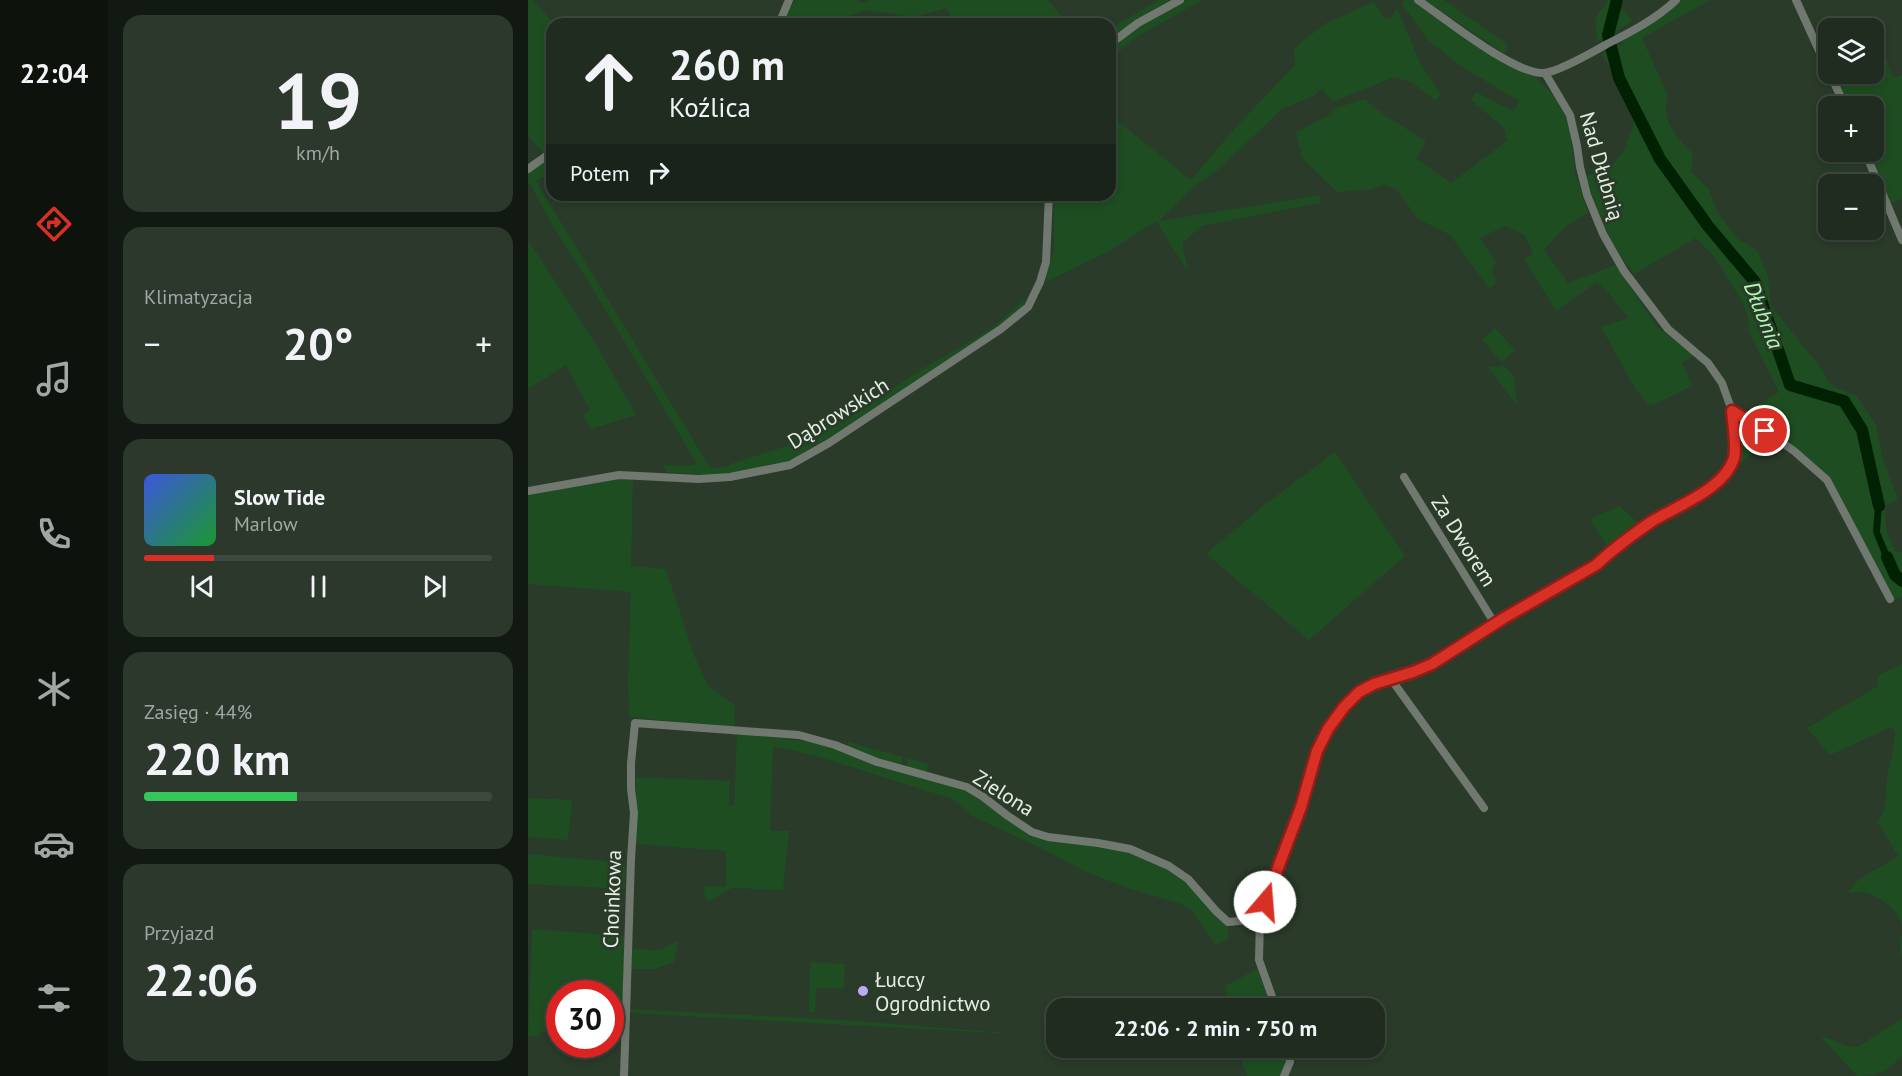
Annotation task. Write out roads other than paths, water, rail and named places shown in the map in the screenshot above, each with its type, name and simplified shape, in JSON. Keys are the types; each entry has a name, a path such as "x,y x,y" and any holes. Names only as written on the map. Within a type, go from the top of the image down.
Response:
{"street":[{"path":"781,18 789,0"},
{"path":"1116,40 1138,23 1180,0"},
{"path":"1418,0 1504,59 1527,71 1545,73 1619,38 1655,17 1676,0"},
{"path":"1796,0 1818,48"},
{"name":"Nad Dłubnią","path":"1272,998 1259,960 1260,919 1270,886 1301,807 1317,751 1328,729 1344,707 1359,692 1374,684 1432,664 1596,565 1608,553 1652,522 1714,486 1728,471 1735,456 1732,411 1722,383 1708,363 1668,329 1624,271 1603,234 1585,186 1570,115 1545,73"},
{"path":"528,169 546,156"},
{"path":"1869,162 1902,240"},
{"name":"Dąbrowskich","path":"528,491 619,474 699,479 730,477 790,465 829,443 1001,330 1028,307 1040,282 1046,262 1049,201"},
{"path":"1732,411 1794,451 1827,480 1890,599"},
{"name":"Za Dworem","path":"1404,477 1495,624"},
{"path":"1391,679 1484,808"},
{"name":"Zielona","path":"635,723 799,735 835,745 878,762 967,788 1032,832 1048,837 1130,849 1168,866 1188,879 1228,922 1260,919"},
{"name":"Choinkowa","path":"624,1076 634,813 631,763 635,723"},
{"path":"1284,1076 1290,1062 1289,1058"}],"waterway":[{"name":"Dłubnia","path":"1617,0 1608,35 1619,78 1660,159 1708,226 1755,282 1790,385 1844,401 1862,430 1879,506"},
{"name":"Dłubnia","path":"1887,557 1895,575 1902,581"}],"place":[{"name":"Łuccy Ogrodnictwo","path":"863,991"}]}
